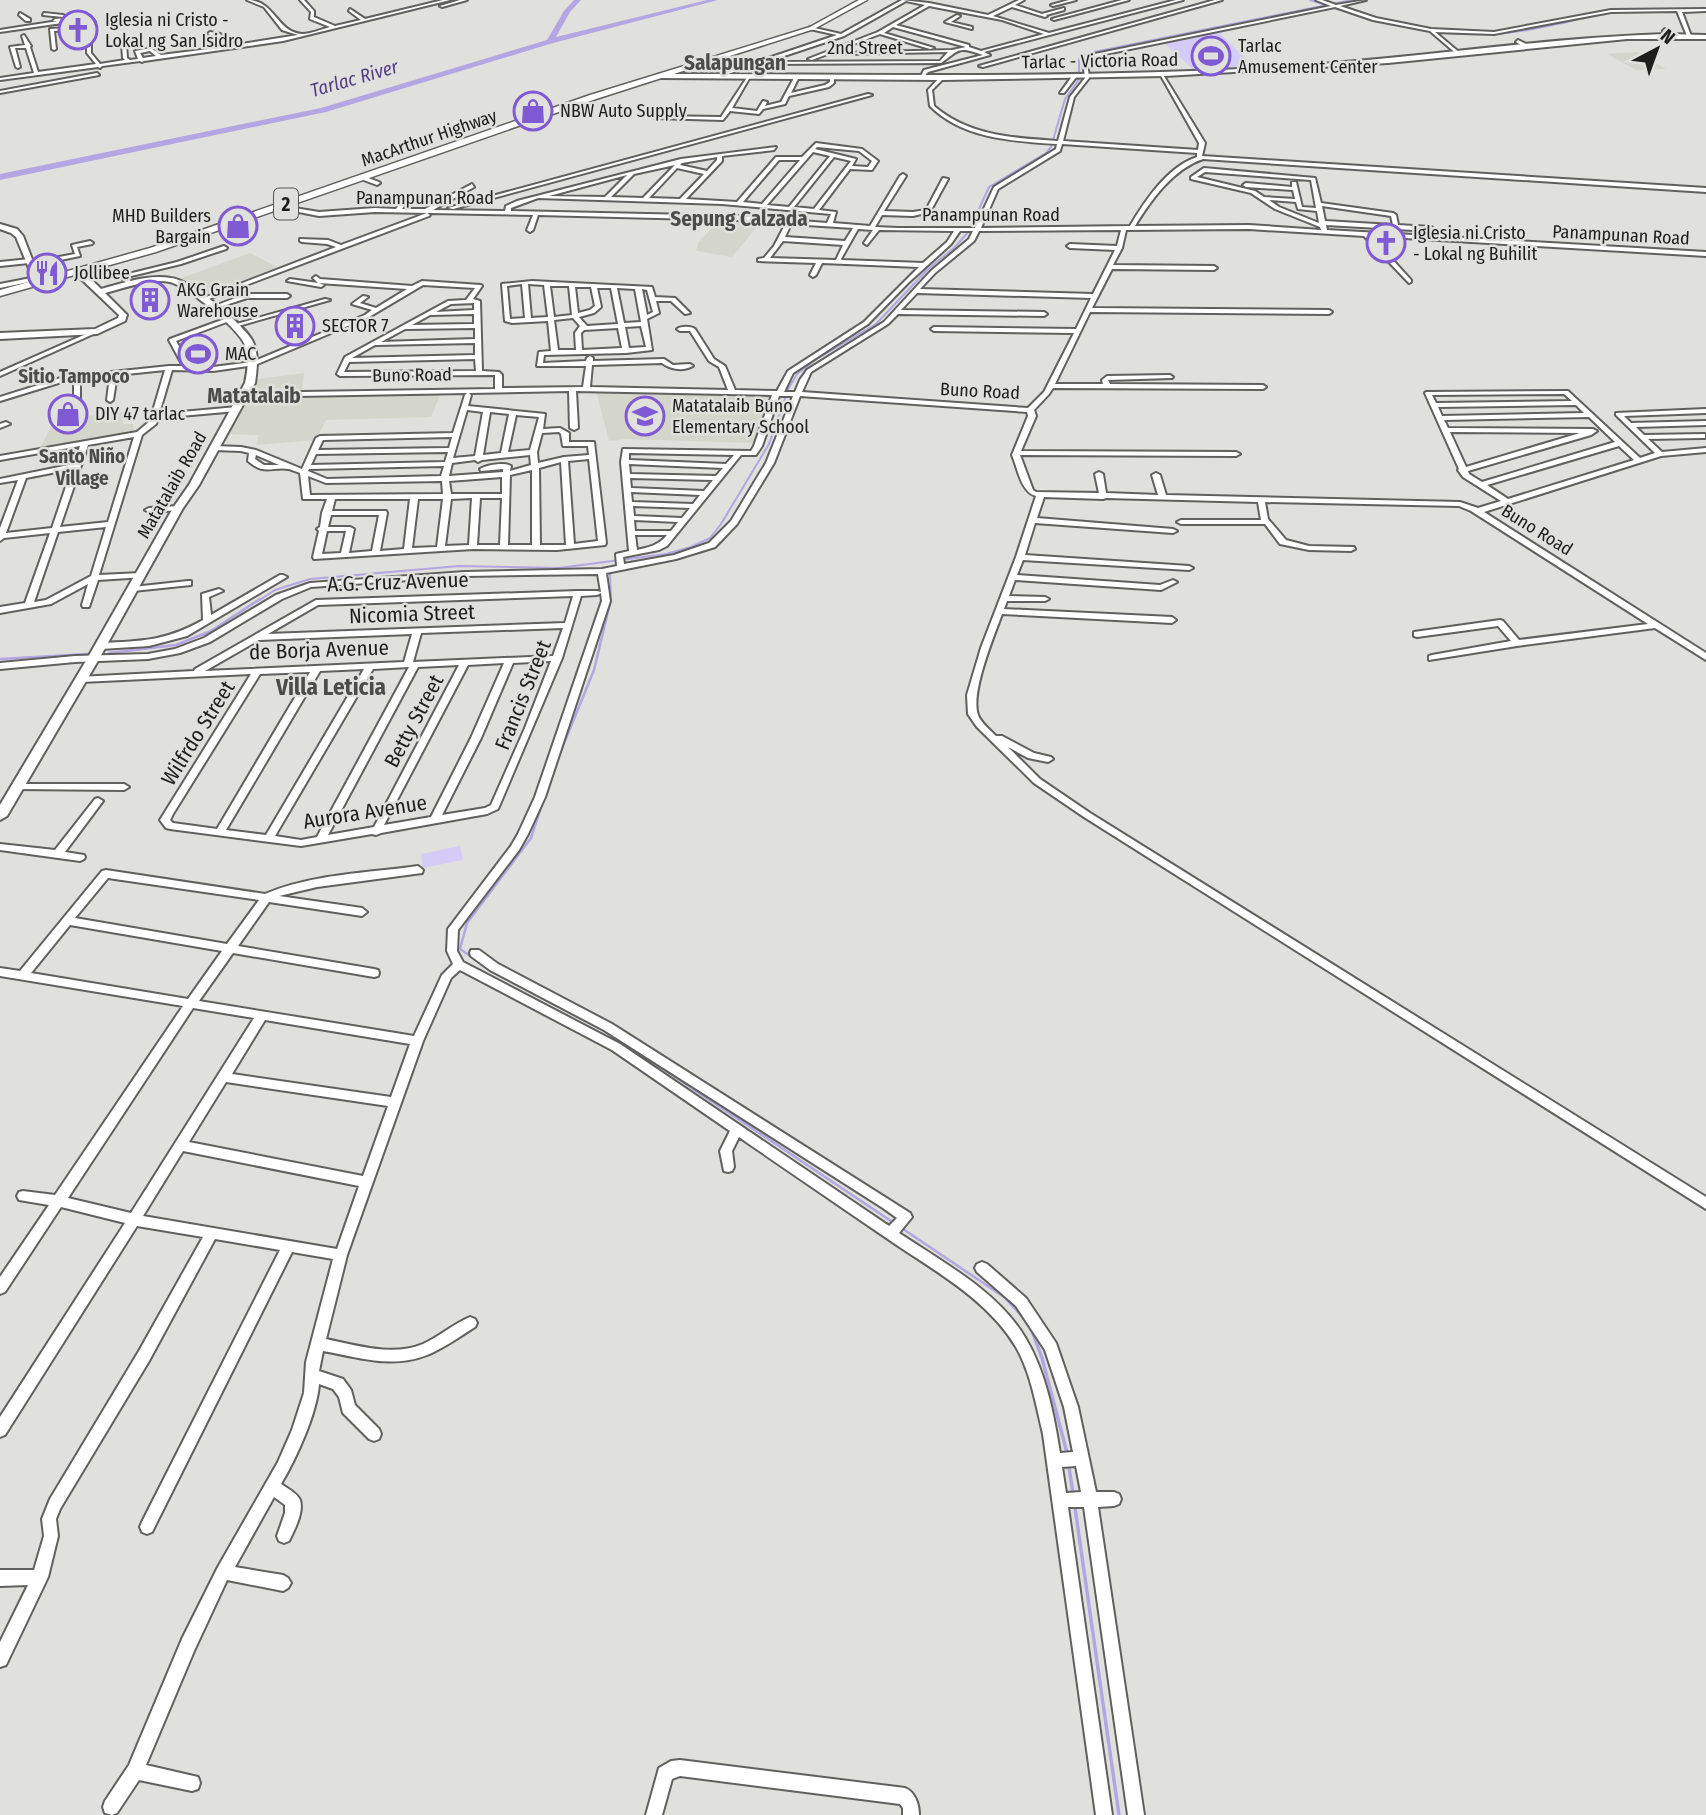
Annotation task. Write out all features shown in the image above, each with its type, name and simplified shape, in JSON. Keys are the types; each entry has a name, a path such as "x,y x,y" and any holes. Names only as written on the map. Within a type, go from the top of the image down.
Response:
{"highway":[{"name":"MacArthur Highway","path":"0,293 153,250 593,97 812,28 864,0"}],"main road":[{"name":"Tarlac - Victoria Road","path":"660,76 942,78 1162,74 1292,69 1620,38 1655,40 1671,36 1706,37"},
{"path":"0,226 19,236 38,281"},
{"path":"0,336 97,331 117,323 123,316 79,272"},
{"path":"100,292 155,279 172,280 215,306 233,322 248,341 253,364"},
{"name":"Matatalaib Road","path":"0,816 237,409 250,383 253,364"}],"street":[{"path":"249,0 265,6 286,30 302,35"},
{"path":"302,0 313,12 312,18 333,27"},
{"path":"428,0 434,2"},
{"path":"0,92 142,61 283,40 372,15 448,0"},
{"path":"323,34 465,0"},
{"path":"715,77 842,35 905,0 961,14 976,15"},
{"path":"1029,11 1074,0"},
{"path":"1041,15 1100,0"},
{"path":"1054,19 1127,0"},
{"path":"829,53 952,51 1154,0"},
{"path":"984,51 1181,0"},
{"path":"893,26 993,54 1061,39 1206,0"},
{"path":"981,66 1220,0"},
{"path":"1318,0 1375,19 1431,30 1494,33 1611,11 1706,10"},
{"path":"1332,5 1345,0"},
{"path":"633,553 625,461 629,450 739,453 755,451 778,393 790,372 866,323 923,265 967,230 996,188 1055,153 1056,142 1072,97 1087,76 1085,62 1095,55 1364,0"},
{"path":"987,17 1021,1 1042,8"},
{"path":"411,3 419,6"},
{"path":"797,62 863,41 929,4"},
{"path":"1011,5 1066,23"},
{"path":"1125,7 1150,15"},
{"path":"350,10 363,19"},
{"path":"1680,11 1689,36"},
{"path":"344,13 353,22"},
{"path":"970,28 947,22 958,13 965,13 1003,19 1061,39"},
{"path":"20,14 28,20"},
{"path":"44,14 65,16 63,21"},
{"path":"961,26 976,15"},
{"path":"20,28 18,24 37,18 51,25 91,18 93,22 89,28"},
{"path":"982,22 1023,26"},
{"path":"51,25 54,48"},
{"path":"1,33 51,25 89,28"},
{"path":"286,30 302,27 315,32"},
{"path":"89,28 89,53 100,67"},
{"path":"812,28 874,43"},
{"path":"1431,30 1458,54"},
{"path":"1665,30 1671,36"},
{"path":"275,32 283,40"},
{"path":"210,33 218,35 228,48"},
{"path":"880,33 944,52"},
{"path":"24,36 37,75"},
{"path":"1518,41 1528,47"},
{"path":"124,44 125,58 129,65"},
{"path":"18,67 12,47 29,46"},
{"path":"884,46 905,52"},
{"path":"923,76 926,71 988,55 967,47"},
{"path":"142,61 138,52 151,49 161,58"},
{"path":"941,62 952,51"},
{"name":"2nd Street","path":"756,63 959,63"},
{"path":"0,79 129,65"},
{"path":"1132,227 1157,193 1189,161 1200,154 1202,143 1162,74"},
{"path":"787,95 827,86 832,83 832,76"},
{"path":"1062,92 1075,76"},
{"path":"654,117 722,119 748,77"},
{"path":"763,107 783,103 797,77"},
{"path":"942,78 930,90 936,110 948,118 1000,136 1200,154 1706,190"},
{"path":"204,299 339,246 439,212 870,95"},
{"path":"729,109 758,113 766,101"},
{"path":"763,206 819,144 860,150 875,161 870,169 849,167"},
{"path":"508,213 510,206 634,171 774,148"},
{"path":"812,150 853,159 816,210"},
{"path":"791,208 834,154"},
{"path":"681,201 720,160 719,155"},
{"path":"740,218 744,204 778,158 804,159"},
{"path":"678,163 708,173"},
{"path":"644,200 678,163"},
{"path":"605,200 634,171"},
{"path":"1296,192 1253,192 1194,179 1195,175 1296,192 1320,210"},
{"path":"867,243 880,213 903,176"},
{"path":"363,178 377,183"},
{"path":"880,213 913,214 928,211 945,178"},
{"path":"1272,205 1313,179 1323,227"},
{"path":"1209,182 1296,192"},
{"path":"426,211 472,186"},
{"path":"1253,192 1272,205 1323,227 1393,215 1396,227"},
{"path":"1263,198 1296,192"},
{"path":"387,219 404,202 416,197"},
{"path":"539,197 681,201 816,210 834,213 829,225"},
{"name":"Panampunan Road","path":"276,207 319,214 426,211 740,218 874,229 1323,227 1366,234 1706,254"},
{"path":"1286,212 1320,210 1369,218 1384,226 1431,229"},
{"path":"315,225 319,214"},
{"path":"530,230 536,214"},
{"path":"637,229 642,216"},
{"path":"694,225 696,217"},
{"path":"790,221 781,239 763,259 923,265"},
{"path":"1384,226 1385,235"},
{"path":"1030,410 1050,386 1119,248 1124,233 1123,227"},
{"path":"840,262 838,259 845,243 856,228"},
{"path":"620,563 676,557 712,545 721,538 734,522 770,463 806,375 814,367 883,326 945,261 972,240 967,230"},
{"path":"1366,234 1409,281"},
{"path":"1101,247 1104,238"},
{"path":"781,239 845,243"},
{"path":"302,240 328,242 339,246"},
{"path":"0,264 30,263 78,255 74,246 90,243"},
{"path":"1070,246 1119,248"},
{"path":"130,284 123,276 189,260 224,248"},
{"path":"813,275 820,262"},
{"path":"1109,267 1214,268"},
{"path":"316,278 318,281 413,288"},
{"path":"0,286 38,281"},
{"path":"290,281 323,285 330,282"},
{"path":"0,398 49,381 77,377 169,368 208,370 253,364 377,310 426,282 478,286 469,300"},
{"path":"525,284 528,319"},
{"path":"547,284 555,353"},
{"path":"582,327 622,326 644,321 656,313 651,288 547,284 504,285 507,320 575,316 597,309 594,286"},
{"path":"572,285 575,316 582,327"},
{"path":"614,287 626,351"},
{"path":"638,287 651,349 540,353 539,365 664,361 671,368 690,366"},
{"path":"917,291 1095,296"},
{"path":"215,306 246,296 287,296"},
{"path":"365,297 355,304 377,310"},
{"path":"654,299 673,299 687,313"},
{"path":"187,368 172,340 182,335 327,300"},
{"path":"480,372 477,301 469,300 452,302 346,359 341,375 498,373 498,390"},
{"path":"1088,310 1329,312"},
{"path":"429,314 477,312"},
{"path":"896,313 1044,314"},
{"path":"403,327 478,326"},
{"path":"579,352 578,333 582,327"},
{"path":"600,328 602,351"},
{"path":"680,329 692,328 711,360 722,366 732,392"},
{"path":"173,329 182,335"},
{"path":"934,329 1076,331"},
{"path":"0,373 97,331"},
{"path":"374,344 478,341"},
{"path":"664,361 666,350"},
{"path":"586,389 591,352"},
{"path":"346,359 478,357"},
{"path":"565,375 568,364"},
{"path":"0,458 139,434 151,426 169,368"},
{"path":"110,400 114,373"},
{"path":"419,391 425,373"},
{"path":"77,377 77,401"},
{"path":"1107,387 1107,378 1170,377"},
{"name":"Buno Road","path":"244,396 498,390 518,386 541,390 778,393 1030,410 1032,416 1017,453"},
{"path":"1050,386 1263,387"},
{"path":"572,389 575,428"},
{"path":"539,399 541,390"},
{"path":"1505,501 1462,470 1428,393 1566,393 1620,443 1635,461"},
{"path":"441,549 447,497 445,479 468,395"},
{"path":"1433,405 1578,404"},
{"path":"464,408 542,415 533,452 536,547"},
{"path":"155,416 237,409"},
{"path":"478,460 487,411"},
{"path":"1660,454 1619,416 1619,412 1706,411"},
{"path":"504,455 513,414"},
{"path":"1439,418 1591,415"},
{"path":"1629,425 1706,423"},
{"path":"1462,470 1603,427"},
{"path":"331,498 316,557 473,547 570,547 602,543 590,443 566,444 562,430 539,431"},
{"path":"1444,430 1593,431"},
{"path":"1476,510 1660,454 1702,450 1704,433 1642,437"},
{"path":"86,605 139,434"},
{"path":"455,435 321,438 306,470 306,497 505,496"},
{"path":"381,465 391,437"},
{"path":"29,606 85,442"},
{"path":"1480,485 1620,443"},
{"path":"214,449 253,452 251,459 268,468 287,466 306,470 448,463 533,452"},
{"path":"314,452 452,450"},
{"path":"0,666 155,656 217,636 285,593 310,585 465,574 602,571 620,563 633,553 660,546 739,453"},
{"path":"1236,454 1017,453 1030,491 1040,496 985,649 972,695 973,714 987,732 1037,781 1706,1203"},
{"path":"506,474 564,459 592,457"},
{"path":"564,459 570,547"},
{"path":"625,461 728,466"},
{"path":"0,481 76,466"},
{"path":"306,470 326,481 445,479 463,478 468,471 508,466 504,547"},
{"path":"1100,474 1103,497"},
{"path":"1156,475 1163,498"},
{"path":"23,476 0,537 110,524"},
{"path":"627,476 718,478"},
{"path":"628,490 706,493"},
{"path":"473,547 476,496"},
{"name":"Buno Road","path":"1040,496 1444,501 1476,510 1706,657"},
{"path":"408,551 414,497"},
{"path":"1261,499 1267,521 1280,541 1309,548 1351,549"},
{"path":"629,505 696,506"},
{"path":"149,510 178,508"},
{"path":"0,510 10,509"},
{"path":"326,513 383,513 376,553"},
{"path":"630,517 684,520"},
{"path":"1032,520 1173,531"},
{"path":"1181,522 1267,521"},
{"path":"321,530 350,529 345,555"},
{"path":"631,533 673,533"},
{"path":"1020,557 1189,568"},
{"path":"602,571 606,590 604,610 540,797 515,848 453,929 452,951 459,965 616,1047 985,1300 1013,1328 1030,1359 1040,1389 1054,1460 1104,1815"},
{"path":"0,610 60,598 94,578 141,575"},
{"path":"1012,577 1161,588 1172,583"},
{"path":"101,646 170,638 207,621 283,578"},
{"path":"133,589 188,583"},
{"path":"207,621 205,596 219,591"},
{"name":"Francis Street","path":"495,807 558,658 578,593"},
{"name":"A.G. Cruz Avenue","path":"195,672 320,602 597,593"},
{"path":"1004,598 1045,599"},
{"path":"999,611 1172,620"},
{"path":"1417,634 1500,623 1517,643"},
{"name":"Nicomia Street","path":"255,637 569,625"},
{"path":"1432,658 1517,643 1658,625"},
{"path":"320,840 412,664 417,632"},
{"name":"de Borja Avenue","path":"81,679 558,658"},
{"path":"433,821 476,738 509,662"},
{"name":"Betty Street","path":"376,832 464,664"},
{"path":"220,832 317,668"},
{"path":"269,838 369,668"},
{"name":"Wilfrdo Street","path":"168,814 258,670"},
{"path":"987,732 1031,756 1048,759"},
{"path":"18,787 124,787"},
{"path":"58,854 98,801"},
{"name":"Aurora Avenue","path":"168,814 165,820 170,826 301,843 376,832 487,811 495,807"},
{"path":"0,846 80,858"},
{"path":"0,1288 191,1003 267,897 315,886 418,870"},
{"path":"22,976 104,875 109,874 362,912"},
{"path":"68,921 374,973"},
{"path":"475,953 494,967 622,1035 906,1217 890,1234"},
{"path":"111,1807 135,1771 188,1645 223,1572 272,1486 299,1430 311,1393 311,1375 341,1255 417,1041 447,975 459,965"},
{"path":"0,972 417,1041"},
{"path":"0,1430 262,1015"},
{"path":"223,1077 394,1102"},
{"path":"728,1167 726,1152 737,1129"},
{"path":"179,1145 368,1182"},
{"path":"23,1196 59,1201 135,1220 341,1255"},
{"path":"0,1659 40,1577 51,1536 49,1519 55,1504 144,1356 212,1232"},
{"path":"147,1527 289,1246"},
{"path":"982,1268 1021,1302 1051,1347 1071,1407 1090,1500 1136,1815"},
{"path":"318,1344 387,1355 407,1355 429,1347 470,1323"},
{"path":"311,1375 338,1384 346,1395 348,1408 374,1434"},
{"path":"1054,1460 1082,1459"},
{"path":"272,1486 293,1502 284,1536"},
{"path":"1059,1500 1114,1499"},
{"path":"223,1572 283,1583"},
{"path":"0,1578 40,1577"},
{"path":"654,1815 665,1774 671,1769 680,1769 905,1796 911,1807 911,1815"},
{"path":"135,1771 192,1783"}],"shaded area":[{"name":"Tarlac Amusement Center","path":"1217,31 1257,69 1195,71 1164,43"},
{"path":"1638,52 1666,69 1636,70 1607,54"},
{"path":"720,219 757,221 755,229 732,257 696,251 698,243"},
{"path":"250,253 277,267 206,295 179,279"},
{"path":"304,373 302,393 253,395 258,379"},
{"path":"596,391 768,394 771,399 753,443 627,439 609,441"},
{"path":"441,393 431,417 326,420 316,440 256,445 259,435 227,434 249,398"},
{"path":"125,412 123,424 133,424 134,432 40,448 55,419"},
{"path":"460,846 463,860 423,868 421,854"}],"waterway":[{"path":"550,41 567,11 578,0"},
{"name":"Tarlac River","path":"550,41 715,0"},
{"path":"1310,0 1323,4"},
{"path":"1079,74 1079,59 1089,53 1352,0"},
{"path":"1326,5 1388,22 1452,34 1496,34 1581,17"},
{"name":"Tarlac River","path":"0,177 323,110 550,41"},
{"path":"787,391 797,374 815,360 876,324 928,269 954,248 969,231 989,187 1046,153 1051,147 1065,99 1080,78"},
{"path":"258,601 275,590 310,579 459,566 559,568 666,554 691,547 710,538 721,524 769,444 786,396"},
{"path":"610,573 611,599"},
{"path":"109,653 176,645 211,631 260,599"},
{"path":"554,768 594,670 611,599"},
{"path":"0,659 88,654"},
{"path":"492,971 460,949 467,923 531,838 544,798"},
{"path":"623,1042 891,1221"},
{"path":"903,1229 1004,1297 1019,1313"},
{"path":"1018,1311 1026,1320"},
{"path":"1031,1328 1042,1358 1067,1453"},
{"path":"1069,1467 1073,1494"},
{"path":"1075,1508 1119,1815"}],"place":[{"name":"Iglesia ni Cristo - Lokal ng San Isidro","path":"78,30"},
{"name":"Tarlac Amusement Center","path":"1211,56"},
{"name":"NBW Auto Supply","path":"533,111"},
{"name":"MHD Builders Bargain","path":"238,226"},
{"name":"Iglesia ni Cristo - Lokal ng Buhilit","path":"1386,243"},
{"name":"Jollibee","path":"47,273"},
{"name":"AKG Grain Warehouse","path":"150,300"},
{"name":"SECTOR 7","path":"295,326"},
{"name":"MAC","path":"198,354"},
{"name":"DIY 47 tarlac","path":"68,414"},
{"name":"Matatalaib Buno Elementary School","path":"645,416"}],"district":[{"name":"Salapungan","path":"735,63"},
{"name":"Sepung Calzada","path":"739,219"},
{"name":"Sitio Tampoco","path":"74,376"},
{"name":"Matatalaib","path":"254,396"},
{"name":"Santo Niño Village","path":"82,467"},
{"name":"Villa Leticia","path":"331,687"}]}
